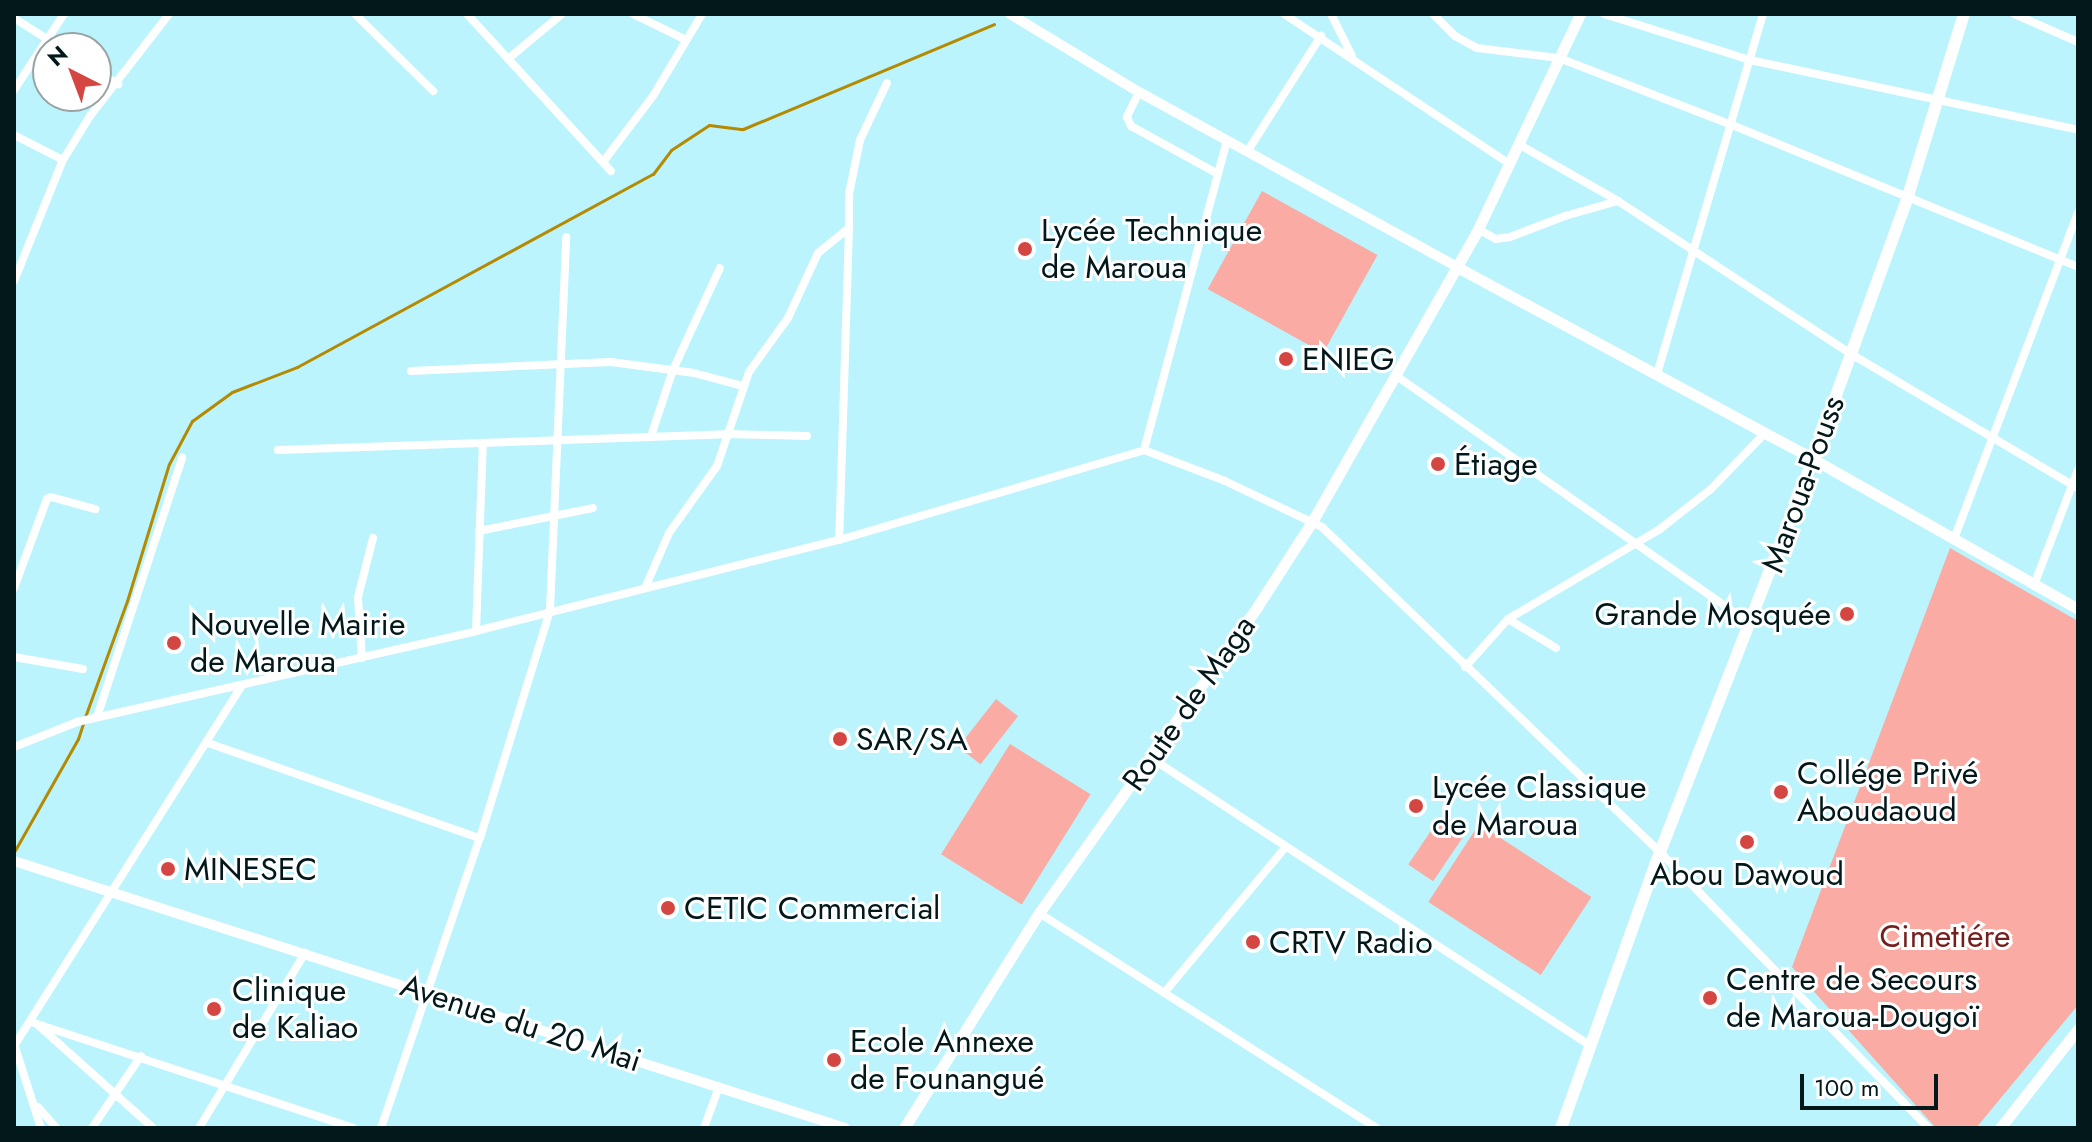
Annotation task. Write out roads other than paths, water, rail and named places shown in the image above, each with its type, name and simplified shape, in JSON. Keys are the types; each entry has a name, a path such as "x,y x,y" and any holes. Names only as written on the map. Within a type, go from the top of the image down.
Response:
{"main road":[{"name":"Route de Maga","path":"904,1128 1039,913 1257,607 1313,520 1398,377 1478,229 1580,14"},
{"name":"Maroua-Pouss","path":"1561,1128 1660,852 1751,624 1851,354 1907,199 1964,14"},
{"path":"1457,267 1813,459 2078,609"},
{"path":"2000,1128 2078,1029"}],"street":[{"path":"54,32 64,14"},
{"path":"14,281 63,160 90,116 118,84 169,14"},
{"path":"355,14 433,91"},
{"path":"467,14 611,171"},
{"path":"508,59 562,14"},
{"path":"633,14 686,40"},
{"path":"603,162 653,96 702,14"},
{"path":"1010,14 1139,92 1457,267"},
{"path":"1284,14 1510,164"},
{"path":"1331,14 1353,57"},
{"path":"1433,14 1455,36 1477,48 1559,58 1732,125 2078,267"},
{"path":"1604,14 1750,60 2078,130"},
{"path":"1657,374 1763,14"},
{"path":"2014,14 2078,42"},
{"path":"14,18 36,32"},
{"path":"1247,152 1321,36"},
{"path":"14,90 32,64"},
{"path":"112,80 118,84"},
{"path":"839,540 849,194 860,140 887,83"},
{"path":"1139,92 1127,117 1131,126 1218,174"},
{"path":"14,135 63,160"},
{"path":"1144,450 1227,140"},
{"path":"1520,145 1618,201 1851,354 2075,487"},
{"path":"1478,229 1496,239 1510,237 1565,216 1618,201"},
{"path":"1954,539 2078,213"},
{"path":"645,588 672,528 714,474 743,386 756,360 795,306 818,253 849,228"},
{"path":"381,1128 480,838 550,610 566,237"},
{"path":"651,436 673,370 720,268"},
{"path":"411,371 611,362 673,370 743,386"},
{"path":"1398,377 1751,624"},
{"path":"1465,667 1508,619 1634,544 1706,492 1765,433"},
{"path":"278,450 651,436 807,436"},
{"path":"476,631 483,443"},
{"path":"14,747 77,722 476,631 839,540 1144,450 1313,520 1660,852 1928,1128"},
{"path":"95,718 182,458"},
{"path":"2034,585 2075,487 2078,470"},
{"path":"14,588 47,499 51,497 95,509"},
{"path":"479,531 593,508"},
{"path":"362,658 358,597 373,538"},
{"path":"1508,619 1556,648"},
{"path":"14,657 83,669"},
{"path":"41,1128 14,1045 34,1023 242,686"},
{"path":"208,743 480,838"},
{"path":"1151,758 1591,1046"},
{"path":"1164,993 1285,848"},
{"name":"Avenue du 20 Mai","path":"14,861 845,1128"},
{"path":"1039,913 1377,1128"},
{"path":"199,1128 305,953"},
{"path":"34,1023 227,1083 353,1128"},
{"path":"34,1023 153,1128"},
{"path":"92,1128 141,1056"},
{"path":"704,1128 719,1087"},
{"path":"34,1103 56,1128"}],"waterway":[{"path":"85,717 127,601 169,464 192,421 232,392 297,367 653,174 671,150 709,125 743,129 994,24"},
{"path":"14,852 78,739 83,724"}],"place":[{"name":"Lycée Technique de Maroua","path":"1025,249"},
{"name":"ENIEG","path":"1286,359"},
{"name":"Étiage","path":"1438,464"},
{"name":"Grande Mosquée","path":"1847,614"},
{"name":"Nouvelle Mairie de Maroua","path":"174,643"},
{"name":"SAR/SA","path":"840,739"},
{"name":"Collége Privé Aboudaoud","path":"1781,792"},
{"name":"Lycée Classique de Maroua","path":"1416,806"},
{"name":"Abou Dawoud","path":"1747,842"},
{"name":"MINESEC","path":"168,869"},
{"name":"CETIC Commercial","path":"668,908"},
{"name":"CRTV Radio","path":"1253,942"},
{"name":"Centre de Secours de Maroua-Dougoï","path":"1710,998"},
{"name":"Clinique de Kaliao","path":"214,1009"},
{"name":"Ecole Annexe de Founangué","path":"834,1060"}],"park label":[{"name":"Cimetiére","path":"1945,936"}]}
